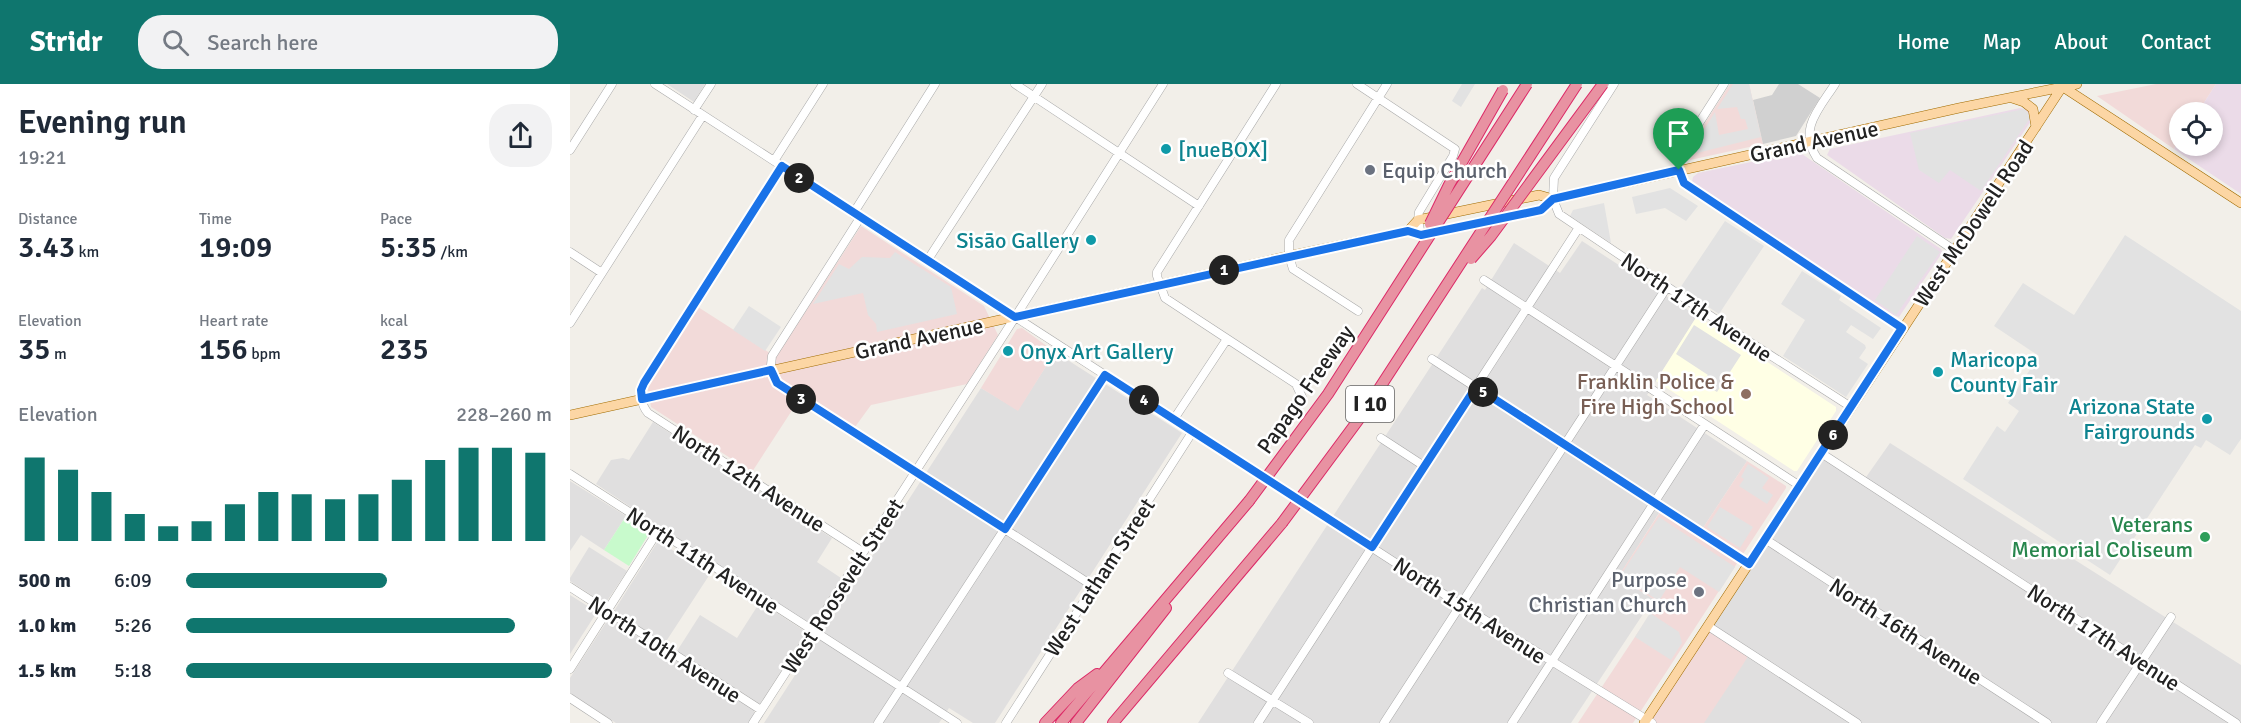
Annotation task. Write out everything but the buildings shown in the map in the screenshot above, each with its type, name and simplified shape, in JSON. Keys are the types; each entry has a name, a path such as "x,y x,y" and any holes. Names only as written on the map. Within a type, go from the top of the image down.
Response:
{"highway":[{"path":"1409,268 1449,185 1506,84"},
{"name":"Papago Freeway","path":"1061,723 1249,501 1328,393 1527,84"},
{"name":"I 10","path":"1113,723 1282,523 1362,415 1576,84"},
{"path":"1450,281 1491,236 1603,84"},
{"path":"1076,723 1150,632 1209,550"},
{"path":"1045,723 1078,688 1111,665"},
{"path":"1122,723 1160,669"}],"main road":[{"name":"Grand Avenue","path":"1418,220 1539,195 1553,199 2061,85 2076,84"},
{"name":"West McDowell Road","path":"1648,722 1902,328 2036,128 2061,85"},
{"path":"2061,85 2241,203"},
{"path":"2010,98 2024,102 2034,109 2036,128"},
{"name":"Grand Avenue","path":"570,415 1289,256 1408,231 1421,235 1541,210 1553,199"},
{"path":"1408,231 1418,220"}],"street":[{"path":"570,150 612,84"},
{"name":"North 15th Avenue","path":"655,84 1461,605 1648,722"},
{"path":"694,110 711,84"},
{"path":"642,399 641,390 644,383 778,164 823,84"},
{"path":"935,84 772,356 771,370 777,383 1094,586"},
{"path":"1015,84 1199,206"},
{"path":"927,261 1042,84"},
{"name":"West Roosevelt Street","path":"753,723 1163,84"},
{"path":"1276,84 1157,272 1165,298 1296,384 1302,397"},
{"path":"1357,84 1455,149 1419,212 1421,235"},
{"path":"1358,311 1293,269 1289,256 1289,240 1387,84"},
{"path":"1553,199 1554,178 1614,84"},
{"path":"1724,84 1678,156 1679,170 1684,183 1902,328"},
{"path":"1834,84 1812,120 1808,141 1817,158 1954,250"},
{"path":"570,323 703,115"},
{"name":"North 17th Avenue","path":"1553,199 1559,214 1578,229 1851,407"},
{"path":"1258,723 1578,229"},
{"path":"570,252 602,273"},
{"path":"1484,280 1800,486"},
{"path":"1384,723 1667,287"},
{"path":"1174,419 1227,339"},
{"path":"1432,359 1749,564"},
{"path":"878,723 1105,375"},
{"name":"North 12th Avenue","path":"642,399 648,413 863,552"},
{"path":"1512,723 1705,424"},
{"name":"West Latham Street","path":"1006,723 1193,431"},
{"path":"1381,438 1424,466"},
{"name":"North 17th Avenue","path":"1821,453 2236,723"},
{"name":"North 11th Avenue","path":"570,474 957,723"},
{"path":"570,669 658,531"},
{"name":"North 16th Avenue","path":"1765,539 2047,723"},
{"name":"North 10th Avenue","path":"570,587 761,710"},
{"path":"2102,723 2171,617"},
{"path":"1708,626 1857,723"},
{"path":"1228,674 1309,723"},
{"path":"570,698 608,723"}],"shaded area":[{"path":"667,84 705,84 694,102"},
{"path":"1462,84 1475,84 1461,107 1452,101"},
{"path":"1730,84 1749,84 1763,144 1690,160 1686,153"},
{"path":"1733,84 1749,84 1761,137 1697,153 1694,146 1715,112 1719,135 1748,129 1737,107 1717,109"},
{"path":"1779,84 1798,84 1820,98 1796,136 1763,144 1753,100 1772,95"},
{"path":"2156,84 2216,84 2204,102 2169,102 2169,146 2097,96"},
{"path":"2216,84 2241,84 2241,194 2184,156 2223,156 2223,102 2204,102"},
{"path":"2020,108 2029,110 2031,121 1951,239 1945,238 1827,155 1830,149"},
{"path":"2024,109 2030,118 1981,191 1950,170 1939,183 1919,170 1910,133"},
{"path":"1799,152 1941,249 1940,256 1899,317 1692,182 1693,177 1698,173"},
{"path":"1670,188 1698,206 1686,221 1665,208 1636,214 1632,197"},
{"path":"1604,203 1611,243 1570,216 1573,210"},
{"path":"1725,221 1764,246 1719,314 1680,288"},
{"path":"861,226 984,306 998,335 967,384 871,405 855,427 802,395 752,472 651,407 647,384 698,307 776,357"},
{"path":"2125,235 2241,311 2241,439 2230,455 2206,440 2201,448 2195,445 2110,575 1963,479 1997,426 2005,432 2019,411 2008,403 2039,356 1994,326 2023,283 2074,315"},
{"path":"1917,236 1940,252 1896,315 1875,300"},
{"path":"1582,241 1697,316 1647,395 1747,461 1697,537 1659,513 1619,576 1653,599 1571,723 1198,723 1482,288 1485,290 1514,243 1560,273"},
{"path":"895,252 951,287 957,314 877,332 876,324 868,315 863,293 813,304 839,264 849,269 862,257 890,258"},
{"path":"1802,271 1841,296 1839,300 1881,328 1873,339 1851,325 1846,332 1865,345 1866,348 1859,358 1868,364 1846,397 1783,356 1805,320 1781,304"},
{"path":"749,306 781,327 765,351 733,330"},
{"name":"Franklin Police & Fire High School","path":"1697,316 1836,407 1836,411 1797,471 1656,381"},
{"path":"1694,325 1741,355 1717,392 1703,380 1708,375 1676,354"},
{"path":"1022,328 1055,352 1018,411 981,388 1017,329"},
{"path":"1055,352 1182,433 995,723 973,723 949,708 939,723 764,723 981,388 1018,410"},
{"path":"653,422 832,538 817,562 841,578 810,626 596,484 611,460 623,458 629,460"},
{"path":"1890,443 2241,665 2241,723 1704,723 1708,626 1821,453 1864,480"},
{"path":"1747,461 1786,488 1633,723 1578,723 1658,602 1618,577 1660,512 1697,537"},
{"path":"1748,464 1769,478 1762,488 1773,495 1767,504 1739,486 1744,479 1741,477"},
{"path":"570,481 626,516 604,550 581,535 570,551"},
{"path":"1720,507 1753,527 1740,548 1707,527"},
{"path":"1659,517 1735,567 1719,592 1680,567 1659,601 1620,576"},
{"path":"658,541 710,574 665,643 614,611"},
{"path":"589,547 627,571 605,604 570,581"},
{"path":"570,595 597,612 570,654"},
{"path":"760,602 806,632 760,704 677,651 700,615 737,638"},
{"path":"1650,613 1679,632 1682,643 1671,660 1635,637"},
{"path":"609,618 754,710 749,723 616,723 570,693 570,678"},
{"path":"1708,626 1750,653 1742,666 1704,723 1652,723 1646,720"}],"green space":[{"path":"626,516 650,532 629,566 604,550"}],"place":[{"name":"[nueBOX]","path":"1166,149"},
{"name":"Equip Church","path":"1370,170"},
{"name":"Sisāo Gallery","path":"1091,240"},
{"name":"Onyx Art Gallery","path":"1008,351"},
{"name":"Maricopa County Fair","path":"1938,372"},
{"name":"Franklin Police & Fire High School","path":"1746,394"},
{"name":"Arizona State Fairgrounds","path":"2207,419"},
{"name":"Veterans Memorial Coliseum","path":"2205,537"},
{"name":"Purpose Christian Church","path":"1699,592"}],"route":[{"path":"782,166 1015,317 1408,231 1421,235 1541,210 1553,199 1679,170 1684,183 1902,328 1749,564 1476,387 1372,547 1105,375 1005,529 777,383 771,370 642,399 641,390 644,383 782,166"}]}
